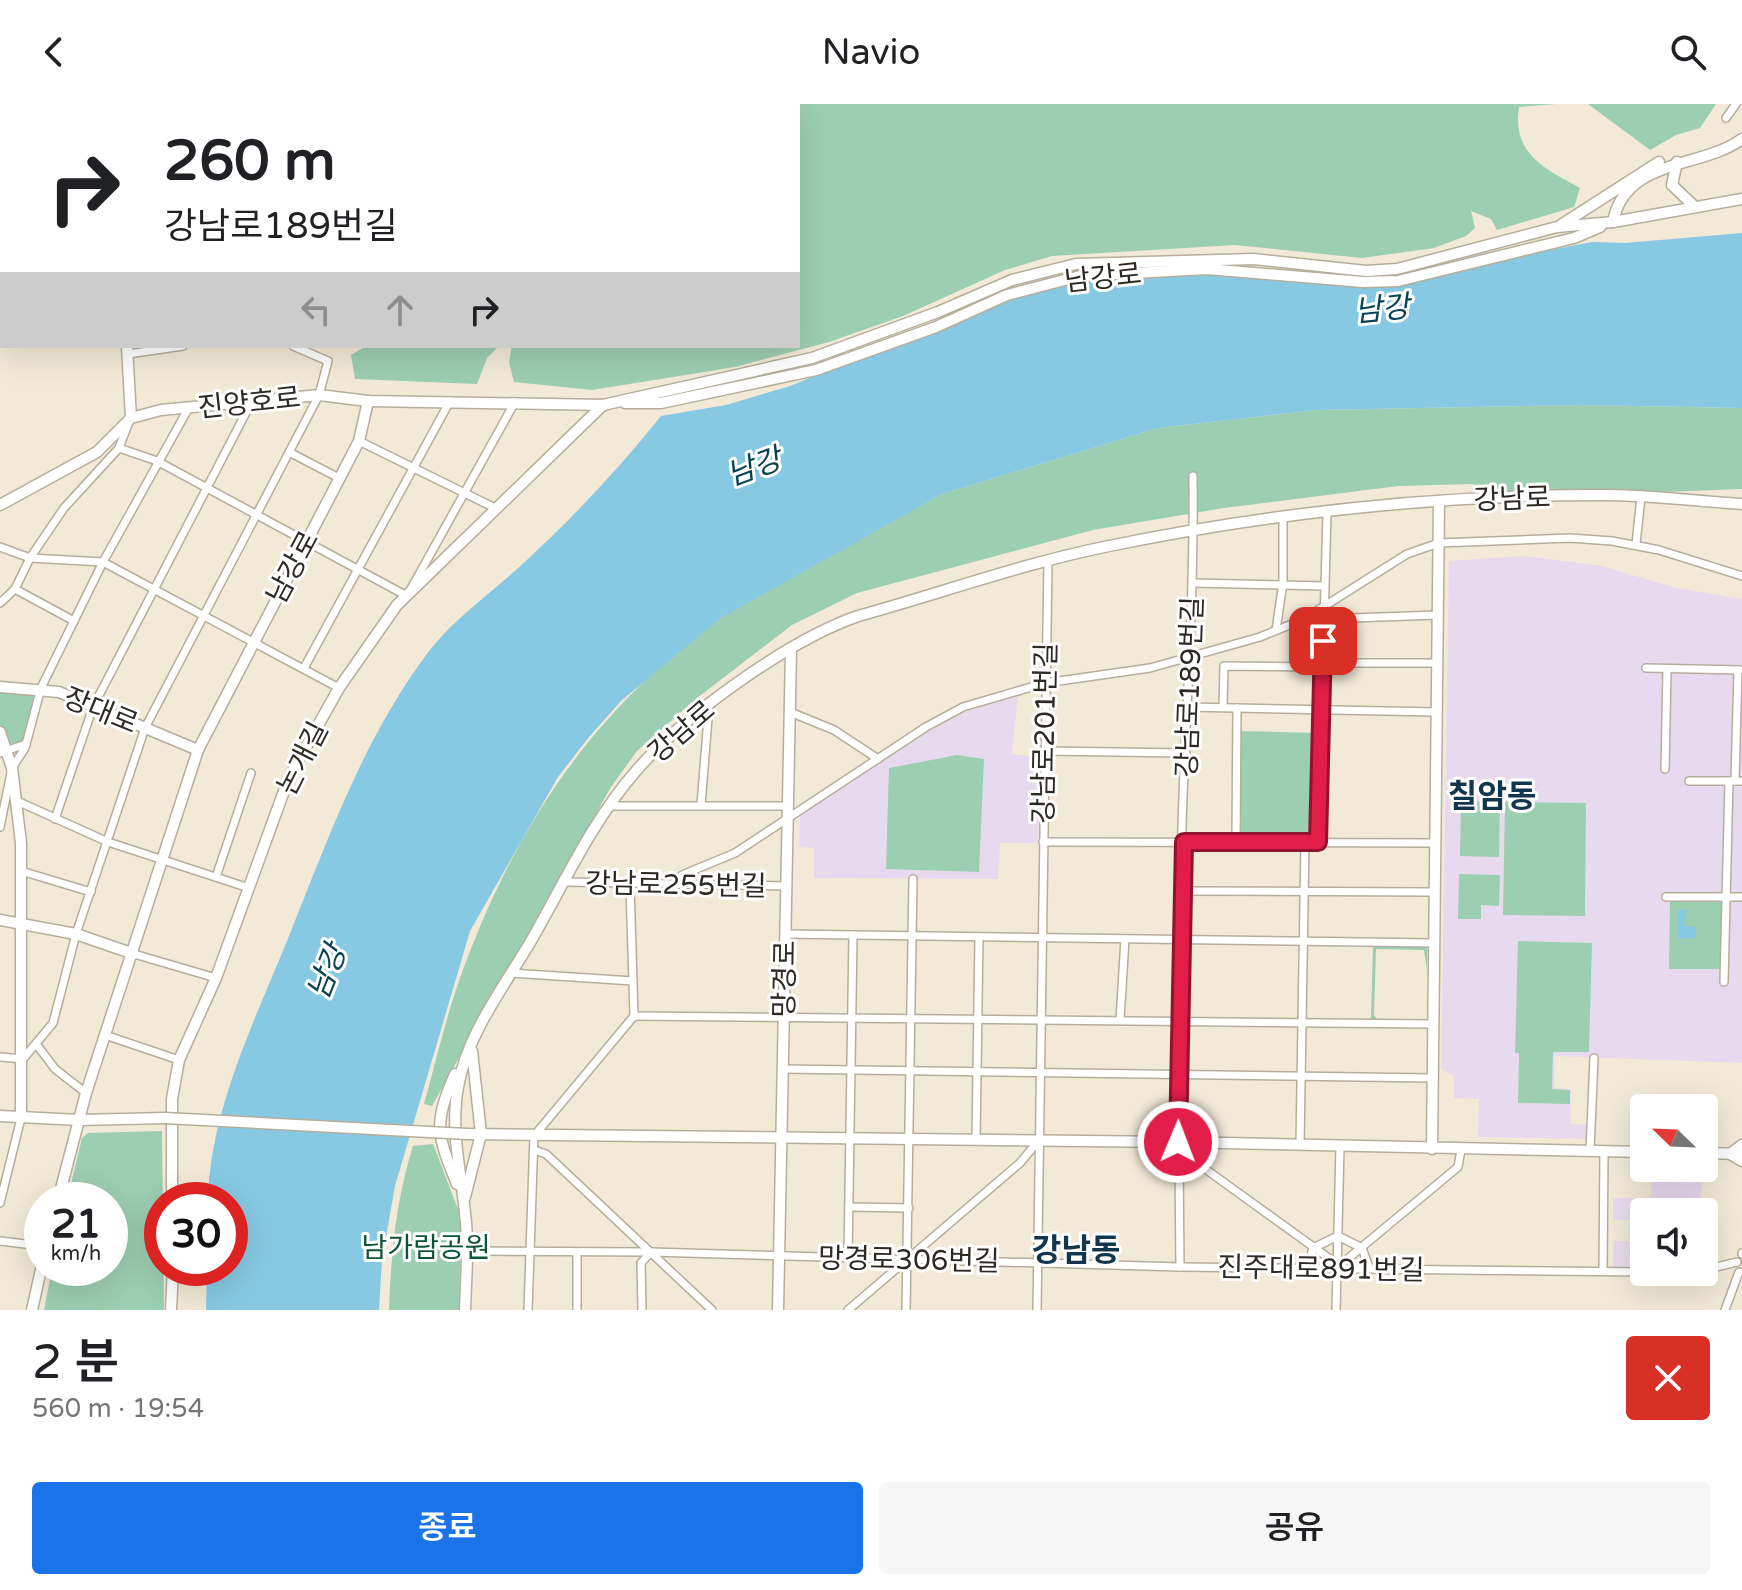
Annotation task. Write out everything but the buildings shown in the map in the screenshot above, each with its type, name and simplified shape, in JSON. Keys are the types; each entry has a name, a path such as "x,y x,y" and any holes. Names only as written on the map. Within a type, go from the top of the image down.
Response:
{"street":[{"path":"1726,118 1736,104"},
{"path":"1613,222 1624,195 1661,167 1714,154 1742,139"},
{"path":"1677,162 1672,185 1694,206"},
{"path":"1557,227 1657,163 1677,162"},
{"name":"남강로","path":"603,405 812,358 938,312 1012,280 1076,264 1254,259 1366,271 1437,261 1557,227 1613,222 1742,199"},
{"name":"남강로","path":"63,1182 86,1093 134,954 160,861 198,750 359,441 368,401 661,403 816,370 936,327 1007,295 1080,276 1207,269 1363,282 1398,281 1574,238 1613,222"},
{"path":"0,603 15,589 30,558 64,508 119,448 131,418 127,350 155,348"},
{"path":"0,1057 23,1059 53,1023 76,934 145,728 319,395 328,361 298,348"},
{"name":"진양호로","path":"131,418 161,410 319,395 368,401"},
{"path":"304,668 450,401"},
{"path":"119,448 157,461 407,596 516,401"},
{"path":"55,819 93,707 251,403"},
{"name":"논개길","path":"172,1182 172,1099 179,1060 216,978 288,780 339,688 377,629 407,596 603,405"},
{"path":"0,827 8,801 12,768 26,744 41,688 103,562 188,409"},
{"path":"0,505 97,452 131,418"},
{"path":"359,441 497,510"},
{"path":"289,452 339,478"},
{"name":"강남로189번길","path":"1180,1267 1179,1075 1187,707 1193,583 1193,476"},
{"path":"1636,544 1641,497"},
{"name":"강남로","path":"465,1310 467,1251 455,1111 458,1085 472,1045 610,806 636,771 709,706 791,649 843,621 1048,561 1108,546 1193,532 1439,501 1641,497 1742,504"},
{"path":"1432,1149 1439,501"},
{"path":"1318,842 1327,513"},
{"path":"1276,630 1283,583 1283,519"},
{"path":"677,885 682,875 716,863 788,812 963,707 1045,683 1150,668 1276,630 1324,606 1407,554 1439,543 1570,538 1636,544 1742,576"},
{"path":"0,547 30,558 103,562 339,688"},
{"name":"강남로201번길","path":"1048,561 1043,842 1184,842"},
{"path":"1193,583 1324,586"},
{"path":"15,589 74,621"},
{"path":"1323,619 1438,615"},
{"name":"망경로","path":"778,1310 791,649"},
{"path":"1323,665 1437,663"},
{"name":"강남로189번길","path":"1223,707 1224,666 1323,665"},
{"path":"1646,668 1740,670 1724,982"},
{"path":"1665,769 1667,669"},
{"name":"장대로","path":"0,687 41,688 198,750"},
{"path":"701,805 709,706"},
{"path":"1187,707 1436,712"},
{"name":"강남로189번길","path":"1236,842 1237,708"},
{"path":"790,712 834,730 878,759"},
{"path":"0,732 3,753 12,768"},
{"path":"3,753 26,744"},
{"path":"1044,751 1186,753"},
{"path":"216,877 251,773"},
{"path":"1689,781 1736,781"},
{"path":"8,801 160,861 249,888"},
{"path":"0,1203 21,1118 23,1059 19,921 21,871 8,801"},
{"path":"610,806 701,805 788,812"},
{"path":"1037,1310 1043,842"},
{"path":"1184,842 1434,843"},
{"path":"1300,1145 1305,842"},
{"path":"21,871 91,892"},
{"path":"906,1310 913,879"},
{"name":"강남로255번길","path":"566,882 786,886"},
{"path":"528,1310 534,1136 634,1016 630,885"},
{"path":"1183,891 1434,892"},
{"path":"1666,897 1742,897"},
{"path":"0,920 19,921 76,934 216,978"},
{"path":"785,934 1433,943"},
{"path":"848,1258 853,935"},
{"path":"976,1139 979,937"},
{"path":"1120,1020 1125,939"},
{"path":"511,973 633,981"},
{"path":"634,1016 1432,1024"},
{"path":"105,1035 179,1060"},
{"path":"37,1045 55,1069 86,1093"},
{"path":"464,1201 481,1134 472,1045"},
{"path":"464,1201 439,1140 441,1106 472,1045"},
{"path":"1590,1151 1594,1058"},
{"path":"782,1069 1431,1078"},
{"path":"0,1116 79,1120 165,1118 534,1136 849,1137 1178,1146 1300,1145 1630,1152"},
{"path":"848,1310 1020,1163 1039,1140"},
{"path":"1730,1154 1742,1145"},
{"path":"1178,1146 1339,1266"},
{"path":"1336,1310 1340,1147"},
{"path":"534,1150 546,1154 712,1310"},
{"path":"1339,1266 1458,1167 1461,1150"},
{"path":"1603,1271 1604,1151"},
{"path":"1718,1154 1742,1154"},
{"path":"1730,1154 1742,1161"},
{"path":"849,1207 909,1208"},
{"path":"1308,1266 1313,1248 1338,1236"},
{"path":"1338,1236 1362,1248 1369,1267"},
{"path":"0,1241 24,1244"},
{"name":"망경로306번길","path":"467,1251 1039,1261"},
{"path":"642,1310 641,1263 651,1252"},
{"path":"577,1253 577,1310"},
{"path":"1718,1265 1741,1256 1740,1274 1725,1310"},
{"name":"진주대로891번길","path":"1039,1261 1180,1267 1339,1266 1630,1272"},
{"path":"32,1310 37,1286"},
{"path":"171,1310 172,1286"}],"shaded area":[{"path":"1525,556 1602,566 1672,587 1742,599 1742,1063 1555,1056 1554,1088 1571,1089 1570,1124 1593,1125 1593,1139 1478,1137 1479,1099 1454,1098 1454,1077 1441,1069 1449,561"},
{"path":"1018,694 1012,754 1042,758 1038,843 1000,843 998,879 814,878 814,848 799,847 800,815 926,733 963,713"},
{"path":"1651,1182 1702,1182 1701,1198 1630,1198 1630,1220 1613,1220 1613,1198 1651,1197"},
{"path":"1614,1241 1630,1241 1630,1268 1613,1268"}],"green space":[{"path":"800,104 1556,104 1519,107 1521,137 1533,158 1580,188 1574,207 1497,230 1491,219 1471,211 1475,228 1466,236 1434,248 1362,258 1235,245 1052,256 1005,270 903,316 829,342 735,367 592,390 514,382 509,362 512,348 800,348"},
{"path":"1588,104 1716,104 1700,128 1676,135 1650,150"},
{"path":"363,348 497,348 487,358 477,384 355,379 351,355"},
{"path":"1581,405 1742,408 1742,489 1529,497 1472,484 1398,486 1224,508 1093,530 857,593 792,625 697,698 637,751 611,787 432,1106 424,1104 452,1001 480,927 535,818 606,721 649,677 696,637 748,600 942,494 1158,428 1317,410"},
{"path":"0,687 41,688 26,744 6,753 0,733"},
{"path":"1241,731 1317,733 1316,829 1299,839 1237,838"},
{"path":"957,755 984,759 979,872 886,869 889,768"},
{"path":"1461,801 1500,802 1499,857 1460,856"},
{"path":"1505,802 1586,803 1585,916 1503,915"},
{"path":"1459,874 1500,875 1499,906 1481,905 1481,919 1458,919"},
{"path":"1670,901 1722,901 1721,969 1669,969"},
{"path":"1518,941 1592,943 1589,1052 1553,1052 1552,1089 1570,1090 1570,1104 1518,1103 1519,1053 1515,1053"},
{"path":"1373,946 1427,947 1427,970 1424,950 1376,949 1374,1015 1377,1019 1371,1019"},
{"path":"162,1131 163,1182 144,1182 144,1286 164,1286 164,1310 44,1310 49,1286 128,1286 128,1182 71,1182 82,1138 88,1133"},
{"name":"남가람공원","path":"433,1144 461,1217 459,1310 389,1310 395,1227 407,1166 413,1146"}],"water":[{"name":"남강","path":"1742,233 1742,408 1580,405 1317,410 1158,428 942,494 721,618 621,701 589,737 558,777 470,931 395,1186 382,1260 379,1310 206,1310 207,1286 248,1286 248,1182 210,1182 225,1100 248,1035 331,831 364,759 402,690 434,645 573,515 661,416 726,405 790,386 1054,279 1192,268 1382,282 1592,242 1625,243"},
{"path":"1678,910 1687,910 1683,926 1696,927 1695,938 1678,939"}],"district":[{"name":"칠암동","path":"1492,796"},
{"name":"강남동","path":"1076,1250"}],"route":[{"path":"1178,1142 1184,842 1318,842 1323,641"}]}
